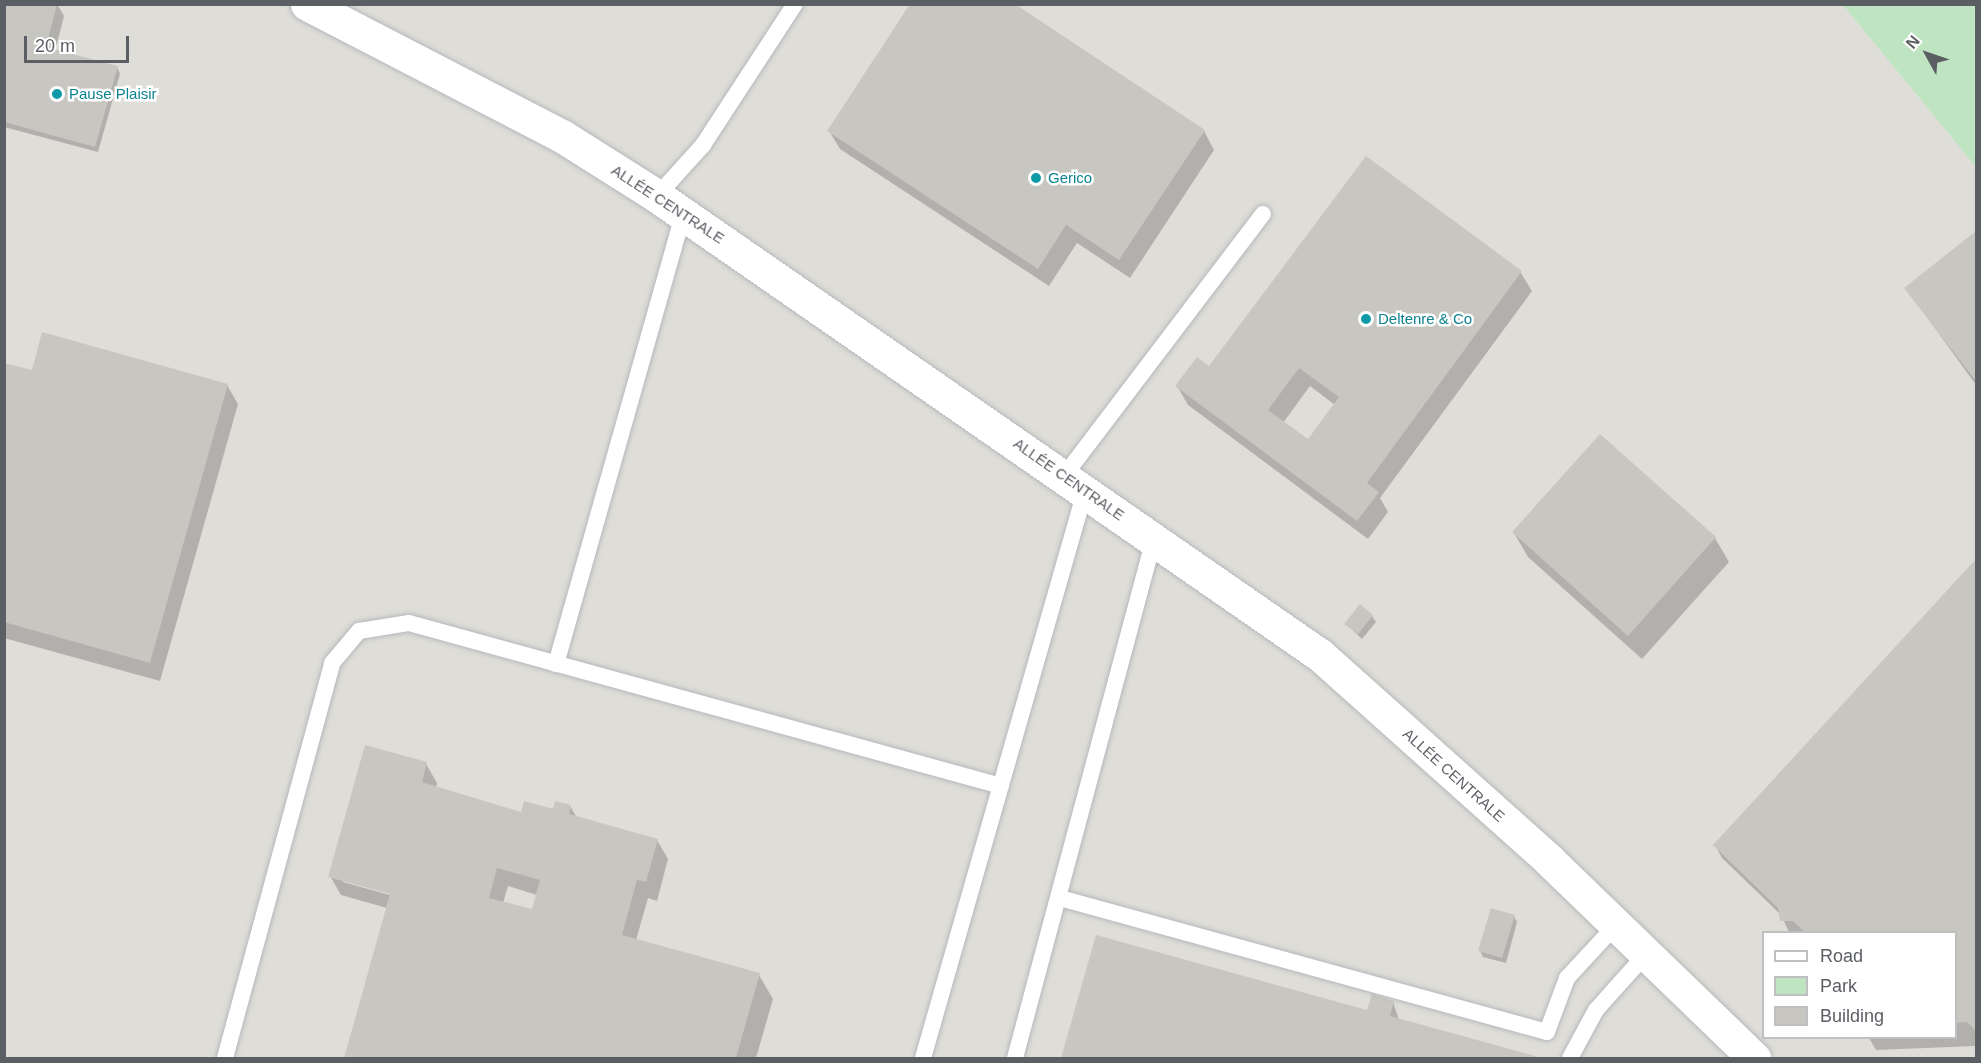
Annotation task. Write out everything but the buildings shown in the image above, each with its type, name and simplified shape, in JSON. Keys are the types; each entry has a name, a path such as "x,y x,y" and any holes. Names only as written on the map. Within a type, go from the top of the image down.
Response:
{"street":[{"name":"ALLÉE CENTRALE","path":"307,4 562,136 684,213 1320,656 1616,925 1754,1059"}],"lane":[{"path":"657,196 703,144 795,4"},
{"path":"556,664 684,213"},
{"path":"923,1059 1001,786 1074,483 1263,214"},
{"path":"1015,1059 1060,898 1154,539"},
{"path":"225,1059 332,663 358,631 409,623 1001,786"},
{"path":"1060,898 1547,1032 1567,978 1616,925"},
{"path":"1570,1059 1596,1010 1646,954"}],"shaded area":[{"path":"5,5 1843,5 1976,167 1976,1058 5,1058"}],"green space":[{"path":"1843,5 1976,5 1976,167"}],"place":[{"name":"Pause Plaisir","path":"57,94"},
{"name":"Gerico","path":"1036,178"},
{"name":"Deltenre & Co","path":"1366,319"}]}
